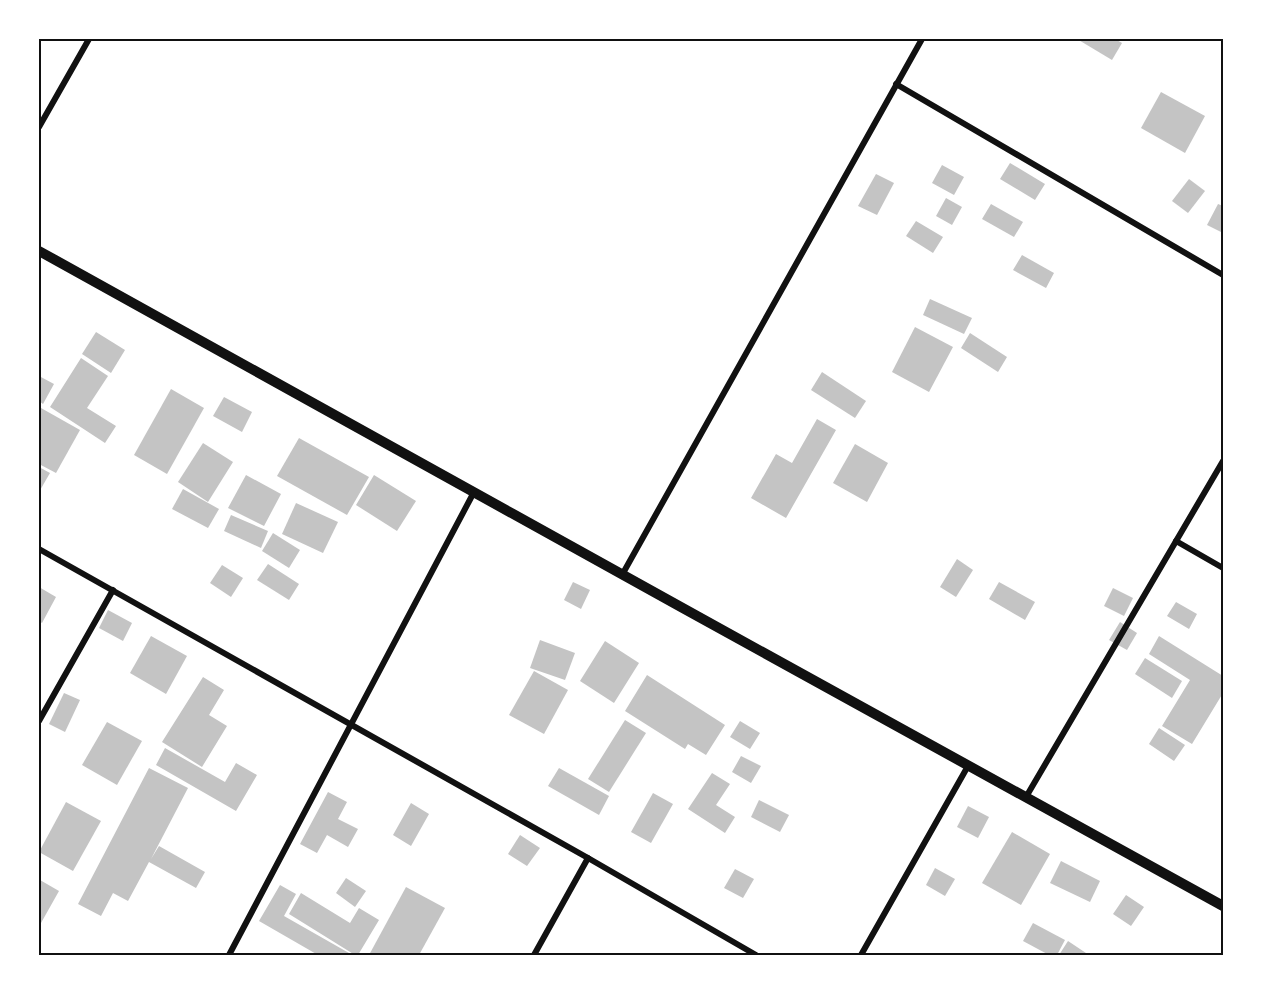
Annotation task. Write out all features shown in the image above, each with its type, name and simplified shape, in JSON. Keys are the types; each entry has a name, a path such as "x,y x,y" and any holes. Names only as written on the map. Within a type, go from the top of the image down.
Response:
{"street":[{"path":"39,127 89,39"},
{"path":"622,576 922,39"},
{"path":"897,84 1223,275"},
{"path":"39,251 622,576 1223,906"},
{"path":"1026,797 1223,460"},
{"path":"229,955 474,492"},
{"path":"1176,541 1223,568"},
{"path":"39,549 756,955"},
{"path":"39,720 113,590"},
{"path":"861,955 968,766"},
{"path":"534,955 588,858"}],"building":[{"path":"1077,39 1115,39 1122,43 1112,60"},
{"path":"1161,92 1205,116 1185,153 1141,128"},
{"path":"1010,163 1045,184 1035,200 1000,179"},
{"path":"942,165 964,177 954,195 932,183"},
{"path":"876,174 894,183 877,215 858,206"},
{"path":"1189,179 1205,191 1188,213 1172,201"},
{"path":"946,198 962,207 952,225 936,216"},
{"path":"991,204 1023,222 1014,237 982,219"},
{"path":"1218,204 1223,206 1223,233 1207,225"},
{"path":"916,221 943,237 933,253 906,236"},
{"path":"1022,255 1054,273 1046,288 1013,270"},
{"path":"930,299 972,318 964,334 923,315"},
{"path":"915,327 953,347 929,392 892,372"},
{"path":"96,332 125,350 111,373 82,354"},
{"path":"970,333 1007,357 998,372 961,348"},
{"path":"81,358 108,376 87,408 116,426 105,443 50,407"},
{"path":"822,372 866,401 855,418 811,390"},
{"path":"39,376 54,384 43,404 39,401"},
{"path":"171,389 204,408 167,474 134,455"},
{"path":"224,397 252,412 242,432 213,416"},
{"path":"41,408 80,430 56,473 39,464 39,412"},
{"path":"817,419 836,430 786,518 751,498 776,454 792,463"},
{"path":"299,438 369,477 347,515 277,476"},
{"path":"203,443 233,462 208,502 178,482"},
{"path":"855,444 888,463 867,502 833,483"},
{"path":"39,467 50,473 39,492"},
{"path":"246,475 281,494 264,526 228,508"},
{"path":"374,475 416,501 397,531 356,505"},
{"path":"183,489 219,509 208,528 172,509"},
{"path":"296,503 338,522 323,553 282,534"},
{"path":"231,515 268,531 261,548 224,531"},
{"path":"273,533 300,550 289,568 262,551"},
{"path":"957,559 973,570 956,597 940,587"},
{"path":"268,564 299,584 289,600 257,580"},
{"path":"222,565 243,578 231,597 210,583"},
{"path":"573,582 590,590 581,609 564,600"},
{"path":"999,582 1035,602 1025,620 989,599"},
{"path":"39,587 56,597 42,623 39,621"},
{"path":"1113,588 1133,598 1124,616 1104,606"},
{"path":"1176,602 1197,614 1189,629 1167,616"},
{"path":"108,610 132,623 123,641 99,628"},
{"path":"1120,622 1137,633 1127,650 1109,640"},
{"path":"151,636 187,656 166,694 130,673"},
{"path":"1159,636 1223,676 1223,693 1192,744 1162,726 1190,680 1149,654"},
{"path":"540,640 575,653 565,680 530,668"},
{"path":"605,641 639,663 614,703 580,681"},
{"path":"1145,658 1182,681 1172,698 1135,674"},
{"path":"534,671 568,690 544,734 509,715"},
{"path":"647,675 725,725 706,755 688,744 685,749 625,711"},
{"path":"203,677 224,690 209,715 227,726 202,767 162,742"},
{"path":"64,693 80,700 65,732 49,724"},
{"path":"625,720 646,733 609,792 588,779"},
{"path":"740,721 760,733 750,749 730,737"},
{"path":"107,722 142,741 117,785 82,765"},
{"path":"1159,728 1185,745 1174,761 1149,744"},
{"path":"165,748 225,782 236,763 257,775 236,811 156,765"},
{"path":"741,756 761,766 751,783 732,772"},
{"path":"149,768 188,788 151,859 159,846 205,872 196,888 149,862 128,901 113,893 101,916 78,904"},
{"path":"559,768 609,796 599,815 548,786"},
{"path":"712,773 730,784 716,805 735,817 725,833 688,809"},
{"path":"328,792 347,802 338,819 358,829 348,847 327,835 317,853 300,844"},
{"path":"653,793 673,804 651,843 631,832"},
{"path":"759,800 789,815 780,832 751,817"},
{"path":"66,802 101,821 73,871 39,852"},
{"path":"411,803 429,814 411,846 393,835"},
{"path":"968,806 989,817 978,838 957,827"},
{"path":"1012,832 1050,854 1021,905 982,883"},
{"path":"520,835 540,848 527,866 508,854"},
{"path":"1061,861 1100,881 1090,902 1050,883"},
{"path":"935,868 955,879 945,896 926,885"},
{"path":"735,869 754,879 743,898 724,888"},
{"path":"346,878 366,891 355,907 336,893"},
{"path":"40,880 59,891 41,923 39,922"},
{"path":"280,885 296,894 284,916 349,953 348,955 318,955 259,921"},
{"path":"406,887 445,908 419,955 369,955"},
{"path":"301,893 350,923 359,908 379,920 358,955 289,914"},
{"path":"1126,895 1144,907 1131,926 1113,914"},
{"path":"1033,923 1065,940 1057,955 1049,955 1023,941"},
{"path":"1068,941 1089,955 1059,955"}]}
